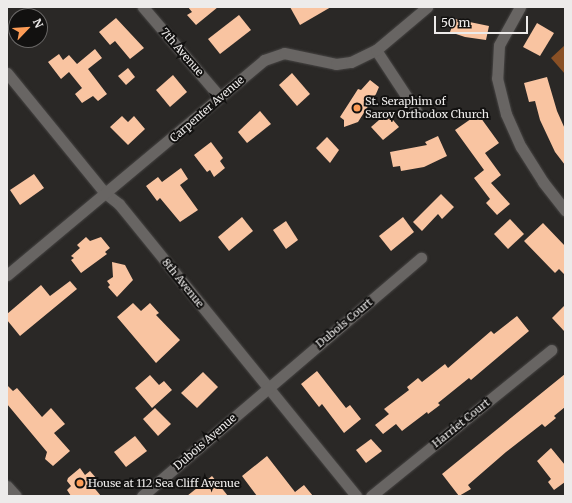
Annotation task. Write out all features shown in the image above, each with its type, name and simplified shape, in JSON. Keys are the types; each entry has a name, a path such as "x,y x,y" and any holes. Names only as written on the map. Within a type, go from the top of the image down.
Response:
{"street":[{"name":"7th Avenue","path":"143,7 220,97"},
{"name":"Carpenter Avenue","path":"7,275 264,60 278,54 291,54 344,64 376,50 427,7"},
{"path":"520,7 503,35 496,57 497,78 506,114 517,140 543,182 565,210"},
{"path":"376,50 416,111"},
{"name":"8th Avenue","path":"7,73 105,193 119,204 356,496"},
{"name":"Dubois Court","path":"268,387 421,258"},
{"name":"Harriet Court","path":"371,496 551,350"},
{"name":"Dubois Avenue","path":"142,496 268,387"},
{"path":"7,486 16,496"}],"shaded area":[{"path":"565,45 565,74 551,58"}],"building":[{"path":"188,7 218,7 196,25 187,15 192,12"},
{"path":"290,7 331,7 300,25"},
{"path":"239,15 251,30 220,54 208,39"},
{"path":"116,18 144,48 130,59 115,41 110,45 99,32"},
{"path":"455,19 489,26 486,40 465,37 450,32"},
{"path":"537,23 554,33 540,56 523,47"},
{"path":"95,49 102,58 88,69 107,94 98,101 93,96 82,103 75,94 82,88 69,72 61,79 48,62 59,54 63,60 69,55 77,64"},
{"path":"128,68 135,77 126,85 118,76"},
{"path":"292,73 310,94 297,106 279,85"},
{"path":"173,75 187,92 170,107 156,90"},
{"path":"547,77 557,111 565,129 565,165 555,152 540,120 535,101 529,102 524,83"},
{"name":"St. Seraphim of Sarov Orthodox Church","path":"370,80 379,87 376,94 358,122 344,127 344,120 340,117 358,89 361,90"},
{"path":"260,111 271,124 247,143 238,132"},
{"path":"387,113 399,127 383,140 371,127"},
{"path":"478,114 499,143 485,153 501,175 491,183 510,204 497,215 486,203 490,199 474,178 484,170 455,130"},
{"path":"122,116 128,122 134,116 145,129 128,145 110,127"},
{"path":"438,136 447,156 424,167 401,171 400,166 393,167 390,152 427,145 425,142"},
{"path":"327,137 339,150 330,163 316,148"},
{"path":"211,142 223,158 220,161 225,168 214,177 210,170 207,172 194,155"},
{"path":"181,168 188,179 180,185 198,210 180,222 160,198 157,201 146,186 158,177 162,182"},
{"path":"34,174 44,188 20,205 10,190"},
{"path":"441,194 454,207 442,219 438,214 422,231 413,222"},
{"path":"242,217 253,231 229,251 218,237"},
{"path":"403,217 414,232 391,251 379,236"},
{"path":"510,219 524,234 508,249 494,234"},
{"path":"286,221 298,240 286,249 273,230"},
{"path":"543,223 565,246 565,275 559,269 555,273 524,241"},
{"path":"86,237 90,241 101,237 110,248 105,252 107,254 81,273 71,260 74,258 71,256 80,248 77,245"},
{"path":"112,262 125,265 133,280 117,297 108,287 110,285 107,281 113,277"},
{"path":"70,281 77,289 20,336 7,320 7,314 41,285 50,296"},
{"path":"133,303 141,311 150,303 159,313 156,315 180,340 156,363 117,317"},
{"path":"565,305 565,332 552,318"},
{"path":"517,316 529,331 471,380 469,378 438,403 440,405 428,414 427,412 402,431 396,424 383,434 375,425 389,414 384,409 409,390 407,387 418,378 422,382 445,364 448,368 491,331 494,334"},
{"path":"317,371 346,408 350,405 361,419 344,433 322,404 319,407 301,384"},
{"path":"203,372 218,387 197,408 181,393"},
{"path":"565,374 565,407 554,416 556,418 545,427 542,424 506,452 468,485 471,489 459,496 442,474"},
{"path":"150,375 159,385 164,381 172,390 152,408 135,388"},
{"path":"7,385 13,391 17,388 42,417 51,408 65,424 54,433 70,451 53,466 45,459 47,452 7,404"},
{"path":"155,408 171,424 158,436 143,419"},
{"path":"135,436 147,451 126,467 114,452"},
{"path":"371,439 382,451 366,463 356,450"},
{"path":"551,448 565,465 565,482 554,490 548,482 551,479 537,461"},
{"path":"267,456 295,492 304,485 313,496 257,496 242,476"},
{"name":"House at 112 Sea Cliff Avenue","path":"80,468 85,475 90,471 97,479 91,484 101,496 71,496 67,490 71,486 67,481 68,478"},
{"path":"212,476 228,496 187,496"}],"place":[{"name":"St. Seraphim of Sarov Orthodox Church","path":"357,108"},
{"name":"House at 112 Sea Cliff Avenue","path":"80,483"}]}
